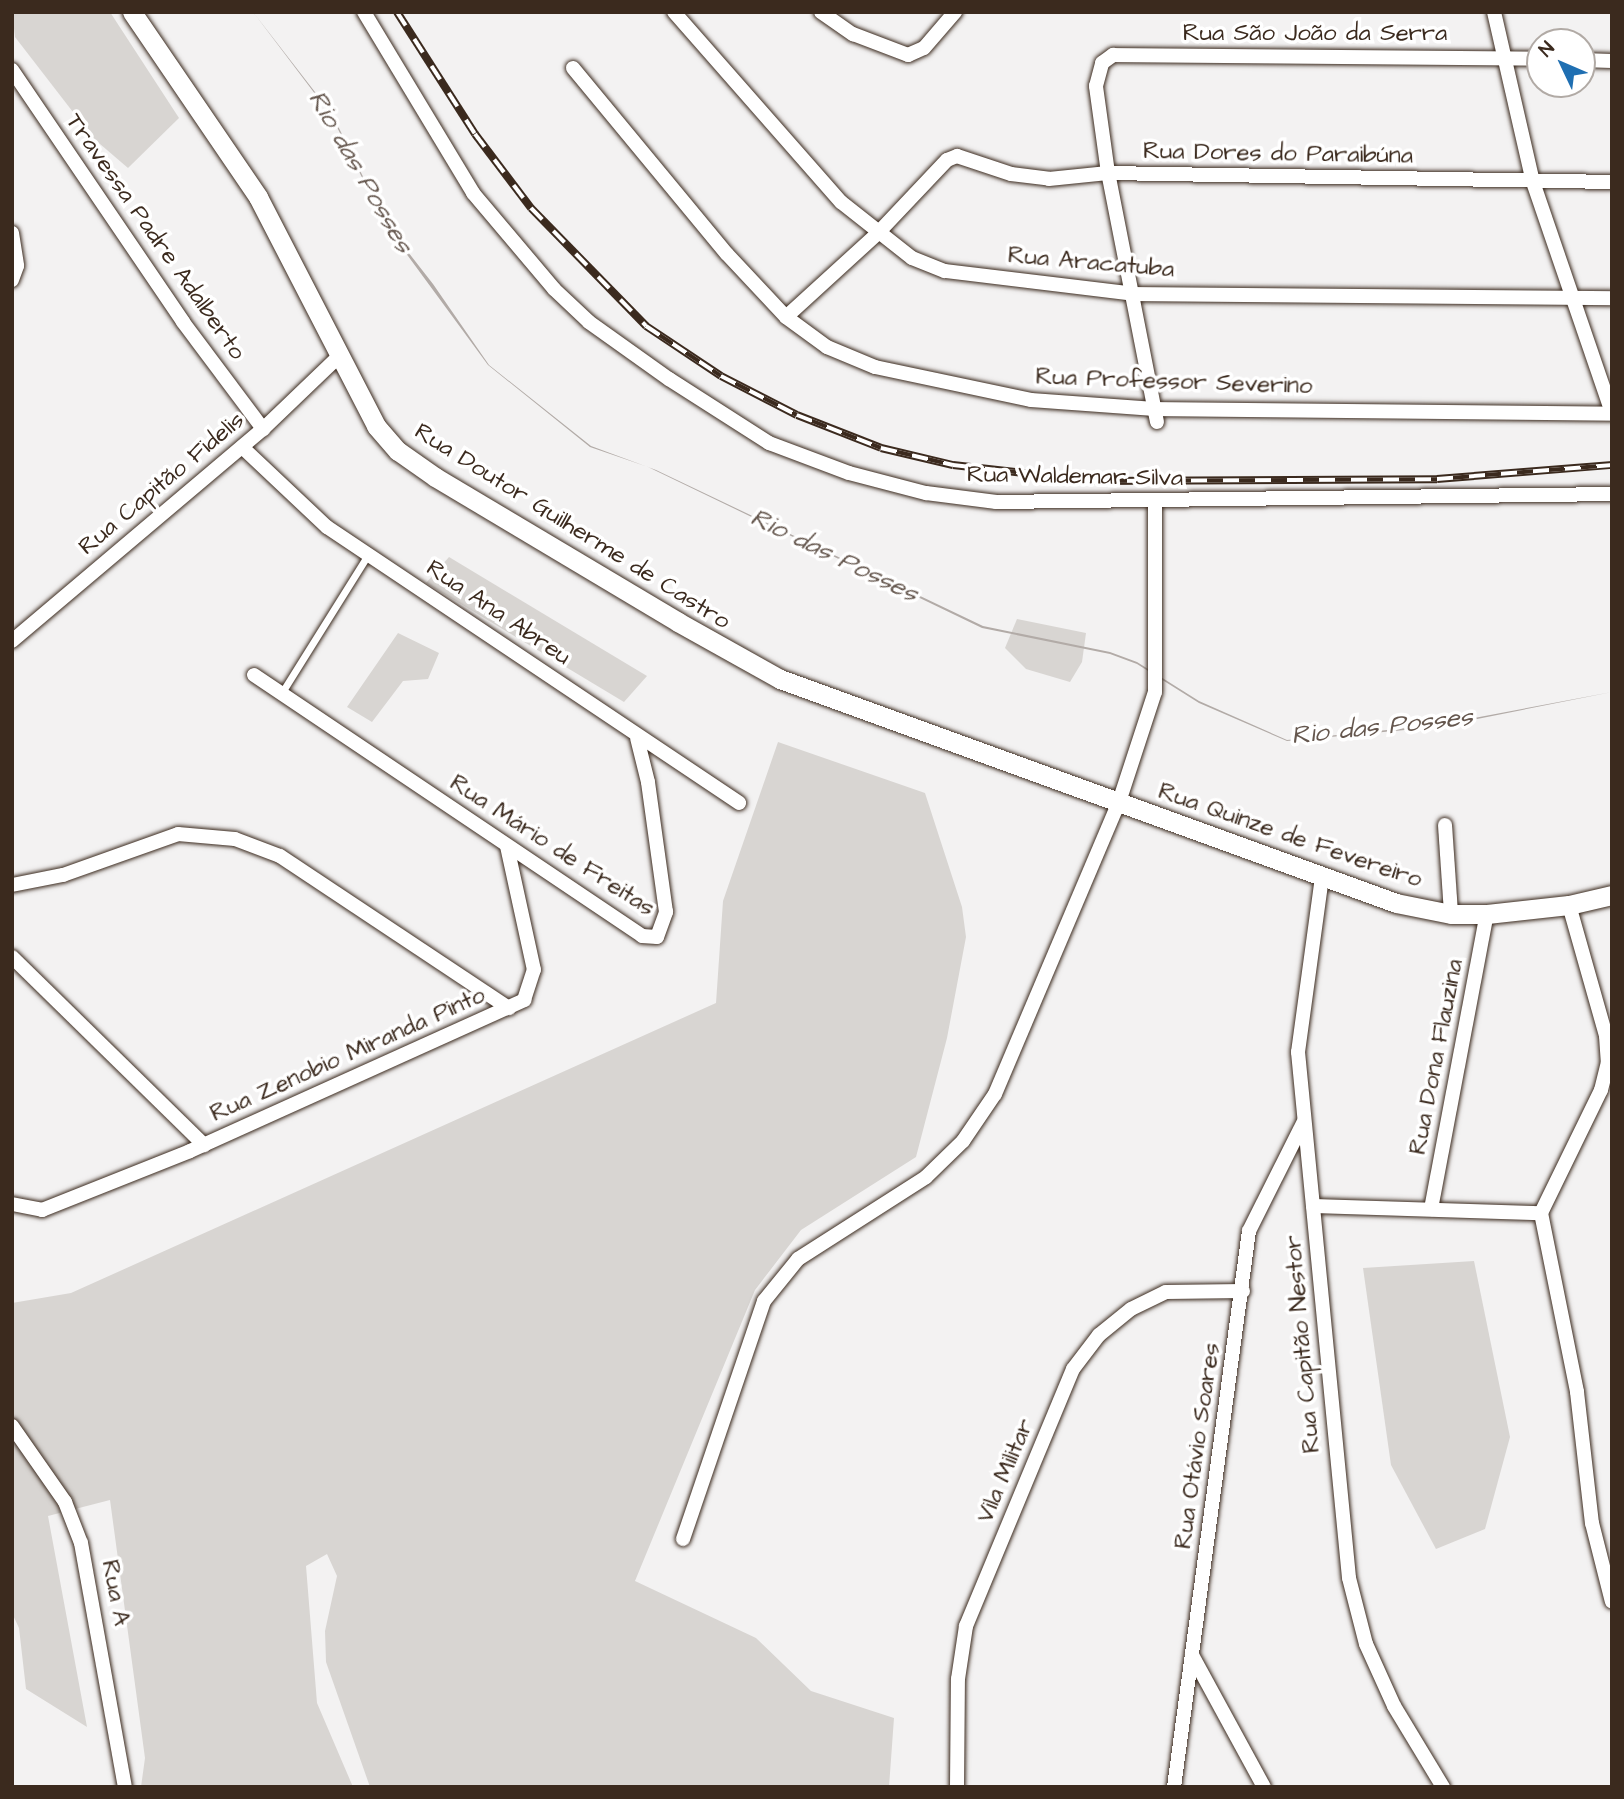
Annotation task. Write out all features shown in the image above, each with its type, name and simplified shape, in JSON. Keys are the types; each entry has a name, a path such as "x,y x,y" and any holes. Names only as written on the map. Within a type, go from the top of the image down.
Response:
{"main road":[{"name":"Rua Doutor Guilherme de Castro","path":"132,12 258,197 337,358 376,426 398,451 737,658 780,679 1119,802"},
{"name":"Rua Quinze de Fevereiro","path":"1119,802 1396,903 1451,914 1487,914 1569,905 1612,895"}],"street":[{"name":"Rua Waldemar Silva","path":"364,12 473,193 554,289 589,322 659,372 769,443 849,473 926,493 996,502 1154,503 1612,494"},
{"name":"Rua Aracatuba","path":"674,12 793,149 877,234 912,258 945,271 1135,294 1612,298"},
{"path":"821,12 853,34 908,55 924,48 955,12"},
{"path":"1494,12 1534,182 1570,299 1612,413"},
{"name":"Rua São João da Serra","path":"1108,173 1097,72 1113,55 1526,59"},
{"name":"Rua Professor Severino","path":"573,68 727,254 786,317 827,347 875,367 1031,400 1156,415 1612,413"},
{"name":"Travessa Padre Adalberto","path":"12,70 183,321 263,429"},
{"name":"Rua Dores do Paraibúna","path":"877,234 947,160 967,156 1012,174 1049,179 1108,173 1534,182 1612,181"},
{"path":"1108,173 1135,294 1156,415"},
{"path":"12,233 17,266 12,280"},
{"path":"786,317 877,234"},
{"name":"Rua Capitão Fidelis","path":"12,641 263,429 337,358"},
{"name":"Rua Ana Abreu","path":"242,447 293,497 368,555 636,738 739,803"},
{"path":"683,1539 764,1301 798,1259 926,1177 963,1141 995,1094 1119,802 1155,692 1157,658 1154,503"},
{"name":"Rua Mário de Freitas","path":"254,675 642,936 657,937 666,912 648,782 636,738"},
{"path":"1445,825 1451,914"},
{"path":"12,885 63,875 178,834 235,839 280,856 509,1008"},
{"name":"Rua Zenobio Miranda Pinto","path":"12,1204 43,1210 204,1145 524,1000 534,970 507,846"},
{"name":"Rua Capitão Nestor","path":"1322,877 1298,1052 1349,1578 1366,1644 1388,1693 1443,1787"},
{"path":"1569,905 1606,1036 1606,1089 1541,1213 1577,1392 1592,1523 1612,1602"},
{"name":"Rua Dona Flauzina","path":"1431,1209 1487,914"},
{"path":"12,957 204,1145"},
{"name":"Rua Otávio Soares","path":"1174,1787 1249,1231 1303,1123"},
{"path":"1313,1206 1541,1213"},
{"name":"Vila Militar","path":"957,1787 958,1679 966,1626 1073,1369 1099,1335 1131,1310 1166,1292 1243,1291"},
{"name":"Rua A","path":"12,1426 65,1502 82,1543 125,1787"},
{"path":"1192,1655 1264,1787"}],"lane":[{"path":"281,694 368,555"}],"shaded area":[{"path":"12,12 110,12 179,118 128,168 93,138 15,37"},
{"path":"449,557 647,676 624,702 426,583"},
{"path":"1017,619 1086,633 1082,662 1070,682 1026,669 1005,648"},
{"path":"398,633 439,653 428,679 403,681 372,722 347,707"},
{"path":"778,742 925,793 962,907 966,937 947,1038 916,1157 801,1230 755,1290 635,1581 756,1638 811,1691 894,1718 889,1787 370,1787 326,1662 325,1631 337,1576 327,1554 306,1566 317,1703 353,1787 141,1787 145,1758 110,1500 48,1516 87,1727 26,1689 19,1628 12,1613 12,1303 71,1293 716,1003 723,901"},
{"path":"1474,1261 1510,1437 1485,1529 1436,1549 1391,1465 1363,1268"}],"water":[{"name":"Rio das Posses","path":"253,12 332,114 387,225 433,284 489,365 591,446 646,466 590,447 488,365 386,226 331,115"},
{"name":"Rio das Posses","path":"648,467 983,626 1110,652 1137,662 1199,701 1287,740 1437,725 1612,692 1437,727 1287,741 1199,703 1137,664 1110,654 982,628"}],"railway":[{"path":"397,12 475,134 531,208 646,326 721,376 797,415 881,448 953,465 1095,481 1437,479 1612,465"}]}
